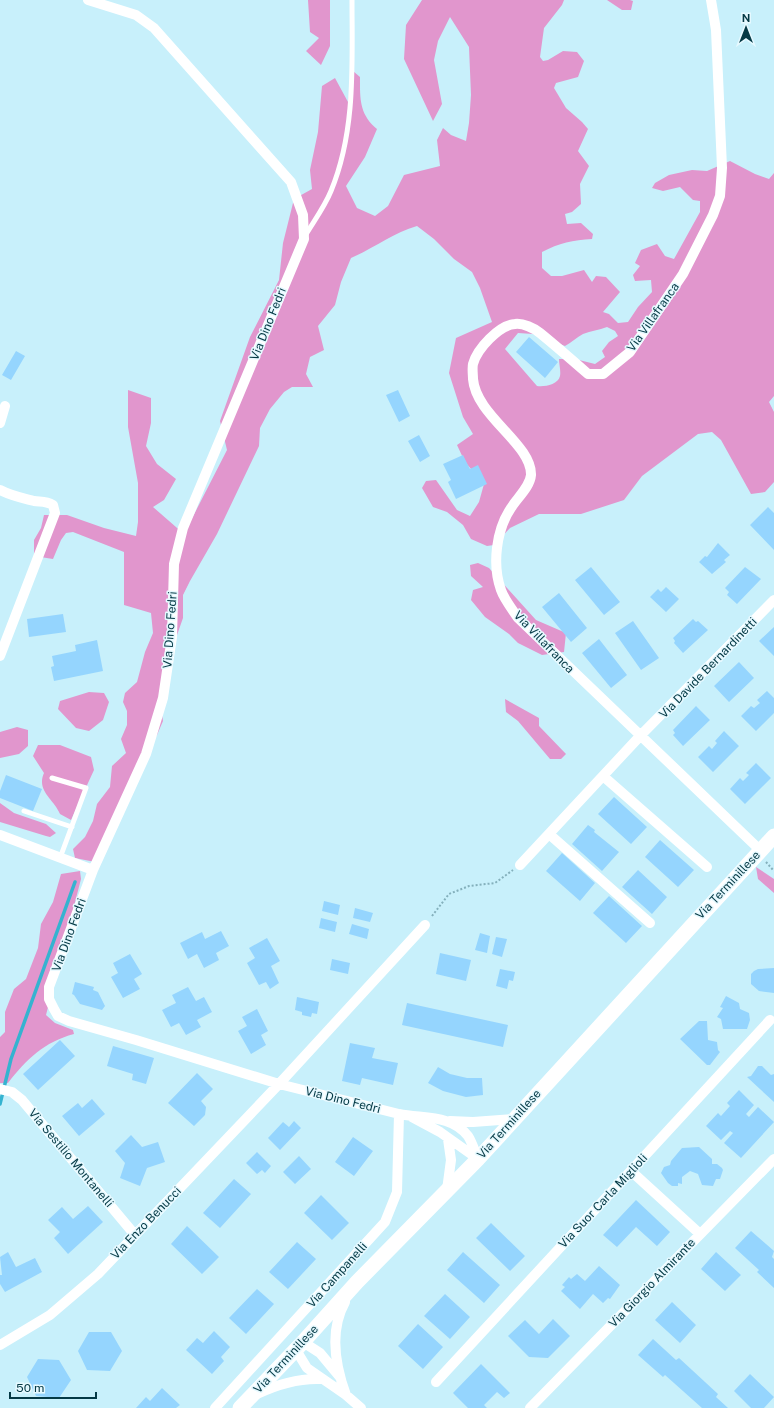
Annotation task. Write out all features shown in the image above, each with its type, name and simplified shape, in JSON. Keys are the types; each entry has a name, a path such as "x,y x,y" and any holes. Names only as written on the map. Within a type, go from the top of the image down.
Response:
{"main road":[{"name":"Via Terminillese","path":"245,1403 357,1282 478,1159 774,836"}],"street":[{"name":"Via Dino Fedri","path":"88,0 136,15 154,28 291,182 303,215 304,238 183,528 174,564 172,637 163,698 146,754 93,870 49,986 49,999 58,1016 69,1021 278,1084 411,1117 440,1132 478,1159"},
{"name":"Via Villafranca","path":"711,0 716,30 722,168 720,196 713,215 683,274 630,352 603,374 588,374 534,328 515,324 493,334 479,352 473,364 473,380 478,395 494,420 526,455 531,474 530,483 509,510 500,533 496,555 498,579 501,591 518,618 760,850"},
{"path":"0,423 5,406"},
{"path":"0,490 8,494 37,502 47,502 53,506 55,513 0,656"},
{"name":"Via Davide Bernardinetti","path":"520,865 641,736 774,600"},
{"path":"603,776 707,867"},
{"path":"549,834 650,923"},
{"path":"0,836 93,870"},
{"name":"Via Enzo Benucci","path":"0,1345 50,1315 98,1274 278,1084 425,925"},
{"name":"Via Suor Carla Miglioli","path":"436,1382 770,1020"},
{"name":"Via Sestilio Montanelli","path":"0,1089 12,1092 22,1100 136,1235"},
{"name":"Via Campanelli","path":"215,1408 385,1222 397,1192 399,1114"},
{"name":"Via Dino Fedri","path":"411,1117 474,1122 514,1119"},
{"name":"Via Dino Fedri","path":"447,1121 457,1125 468,1137 478,1159"},
{"path":"447,1190 451,1160 448,1139"},
{"name":"Via Giorgio Almirante","path":"530,1408 774,1158"},
{"path":"631,1171 700,1234"},
{"path":"346,1395 340,1377 336,1357 337,1324 340,1312 357,1282"},
{"path":"299,1346 320,1353 340,1377"},
{"path":"299,1346 307,1368 346,1395 361,1408"},
{"path":"245,1403 274,1386 308,1378 321,1379"}],"lane":[{"path":"304,238 331,191 344,150 353,68 352,0"},
{"path":"52,778 86,788 60,858"},
{"path":"24,812 72,827"}],"path":[{"path":"425,925 449,894 469,886 495,882 520,865"}],"shaded area":[{"path":"308,0 330,0 330,46 321,65 306,51 319,38 310,32"},
{"path":"422,0 564,0 562,5 544,28 540,57 543,61 548,60 563,51 577,52 584,61 578,77 556,83 554,88 566,108 588,129 578,151 589,166 580,184 581,204 572,212 565,214 567,224 581,223 593,234 592,239 566,242 542,252 542,268 551,276 562,276 584,270 592,282 596,276 606,277 620,292 603,312 609,314 618,323 628,322 638,307 652,292 651,280 635,281 633,275 640,266 635,263 641,250 657,244 665,256 674,259 700,212 700,201 693,200 680,187 663,191 652,188 655,183 669,175 692,170 707,171 730,161 755,174 769,179 774,173 774,396 769,402 774,412 774,482 765,492 751,494 721,440 712,432 698,434 642,476 624,500 581,514 539,514 510,528 494,545 487,546 471,539 463,525 447,512 433,507 422,488 426,481 436,480 457,510 470,516 479,502 484,484 465,462 457,445 473,434 463,417 449,373 456,338 492,322 480,288 472,272 454,259 434,239 417,226 408,229 351,258 341,282 335,305 318,326 324,350 310,357 306,374 313,387 292,387 284,392 270,409 260,428 259,446 217,534 183,595 183,618 170,655 159,695 163,721 157,735 143,756 95,862 75,858 73,849 85,837 93,821 97,804 110,787 112,766 126,753 121,739 127,725 127,711 123,702 125,693 137,682 145,652 153,633 151,613 124,605 124,552 73,532 66,533 61,540 53,559 34,556 34,540 41,528 44,515 67,515 104,528 136,536 138,522 138,483 128,427 128,390 151,398 151,423 146,446 157,464 176,479 164,500 153,507 184,534 227,450 220,421 250,337 279,280 283,243 294,199 312,189 310,170 318,132 322,86 335,78 348,102 353,71 360,77 362,105 367,118 377,129 365,157 346,186 357,208 375,216 388,206 404,175 440,166 437,140 443,128 451,135 466,141 471,95 469,47 450,17 438,41 434,60 442,104 433,121 404,59 406,25","holes":["607,327 615,331 618,336 609,342 602,351 605,357 595,364 575,359 559,359 559,379 557,382 547,386 537,386 505,349 518,333 533,334 565,346 586,333"]},
{"path":"607,0 633,1 631,10 622,10"},
{"path":"478,563 489,568 536,620 566,633 564,652 542,655 518,643 509,634 485,617 471,600 473,590 483,587 471,576 470,565"},
{"path":"89,692 104,693 109,702 103,720 89,731 76,728 58,709 60,701"},
{"path":"505,699 539,718 539,726 566,754 561,759 550,759 518,721 506,712"},
{"path":"17,727 28,730 28,746 19,754 0,758 0,732"},
{"path":"38,745 60,745 91,757 94,770 71,820 60,814 44,790 42,779 44,773 33,756"},
{"path":"0,803 14,813 46,824 56,833 50,837 0,822"},
{"path":"756,867 774,879 774,893 758,879"},
{"path":"80,871 81,879 46,1015 55,1023 73,1030 74,1034 63,1037 37,1052 22,1066 8,1083 0,1083 0,1037 5,1032 5,1012 14,989 26,979 38,948 41,924 53,902 61,874"}],"building":[{"path":"529,337 558,362 545,378 516,352"},
{"path":"16,351 25,356 11,380 2,375"},
{"path":"398,390 410,416 399,422 386,395"},
{"path":"419,435 430,456 420,462 408,441"},
{"path":"463,455 470,469 478,465 487,484 456,499 448,482 451,480 443,464"},
{"path":"768,507 774,513 774,550 750,525"},
{"path":"718,543 730,555 724,560 726,562 712,574 699,562 705,556 707,557"},
{"path":"591,567 620,602 604,615 575,580"},
{"path":"745,567 761,579 737,604 727,595 729,592 725,588"},
{"path":"666,587 679,599 666,612 650,597 658,589 661,592"},
{"path":"559,593 587,628 571,642 542,607"},
{"path":"63,614 66,632 29,637 27,619"},
{"path":"693,619 696,622 698,621 708,630 683,653 674,643 675,641 673,638"},
{"path":"633,621 659,658 641,670 615,633"},
{"path":"774,627 774,656 759,641"},
{"path":"599,639 627,675 611,688 582,653"},
{"path":"97,640 103,671 54,681 51,667 54,666 52,656 76,651 75,645"},
{"path":"739,662 754,678 729,702 714,686"},
{"path":"767,691 774,698 774,713 756,731 741,716 751,706 754,708 760,703 757,700"},
{"path":"696,706 710,720 683,746 673,735 675,733 673,730"},
{"path":"724,731 739,746 713,772 698,757 709,746 712,749 717,743 715,741"},
{"path":"756,763 771,778 745,804 730,789 740,778 743,781 749,775 746,773"},
{"path":"6,775 42,789 33,811 0,798 0,791"},
{"path":"614,797 647,827 631,844 598,814"},
{"path":"588,825 595,830 594,832 619,852 602,871 572,844"},
{"path":"660,840 694,870 678,887 645,857"},
{"path":"562,853 595,883 580,901 546,871"},
{"path":"638,870 667,897 652,914 622,887"},
{"path":"609,896 642,926 626,943 593,913"},
{"path":"324,901 340,905 338,915 322,911"},
{"path":"355,908 373,913 370,922 353,918"},
{"path":"321,918 337,922 335,932 319,928"},
{"path":"352,924 369,929 367,939 349,934"},
{"path":"221,931 229,946 216,953 219,960 204,968 197,954 188,959 180,943 202,932 205,939"},
{"path":"480,933 490,936 487,953 475,950"},
{"path":"496,937 507,939 502,957 492,954"},
{"path":"267,938 280,961 271,966 279,983 270,989 266,982 259,985 247,963 255,958 249,948"},
{"path":"440,953 471,960 466,981 436,974"},
{"path":"130,954 142,974 134,979 140,989 123,998 111,977 118,973 113,963"},
{"path":"332,959 350,963 348,974 330,970"},
{"path":"774,968 774,993 759,991 751,984 751,974 754,971 758,969"},
{"path":"500,969 515,972 513,981 509,980 507,989 496,986"},
{"path":"75,982 94,987 93,990 98,992 105,1006 102,1010 80,1004 72,994"},
{"path":"188,987 196,1001 204,997 212,1012 197,1020 201,1027 186,1035 179,1023 171,1027 162,1010 176,1003 172,995"},
{"path":"726,996 739,1003 740,1009 749,1013 750,1020 747,1029 723,1029 721,1019 717,1017 723,1008 720,1007"},
{"path":"297,997 319,1002 317,1014 312,1013 311,1017 302,1015 302,1012 295,1010"},
{"path":"407,1003 508,1025 503,1047 402,1025"},
{"path":"257,1009 268,1031 261,1035 266,1045 251,1054 238,1031 247,1026 242,1017"},
{"path":"699,1021 707,1021 708,1040 717,1042 718,1050 720,1052 710,1065 707,1065 680,1039"},
{"path":"60,1040 75,1056 38,1090 23,1074"},
{"path":"350,1043 375,1048 372,1058 398,1063 393,1085 362,1078 360,1085 342,1081"},
{"path":"113,1046 154,1058 146,1084 132,1080 133,1074 107,1066"},
{"path":"758,1066 762,1066 771,1075 774,1074 774,1102 747,1077 751,1076"},
{"path":"438,1067 450,1074 467,1078 482,1078 483,1095 466,1097 443,1091 428,1083"},
{"path":"197,1073 213,1089 201,1101 206,1107 205,1115 194,1126 168,1103"},
{"path":"739,1090 754,1105 746,1114 749,1117 758,1107 774,1122 741,1158 724,1143 733,1133 730,1131 721,1140 706,1126 718,1113 721,1116 730,1106 727,1103"},
{"path":"92,1099 105,1114 79,1136 62,1116 78,1103 82,1108"},
{"path":"294,1121 301,1128 280,1150 268,1138 283,1122 289,1127"},
{"path":"131,1135 142,1147 158,1142 165,1162 147,1168 140,1186 120,1178 125,1163 115,1151"},
{"path":"353,1137 373,1151 354,1176 335,1162"},
{"path":"699,1147 712,1159 712,1164 717,1164 722,1168 723,1170 720,1179 716,1179 713,1186 702,1185 698,1174 690,1171 682,1177 682,1184 678,1183 678,1186 672,1186 668,1183 661,1173 664,1167 670,1165 671,1161 682,1148"},
{"path":"257,1152 271,1166 265,1173 262,1170 257,1174 246,1163"},
{"path":"299,1156 311,1169 295,1184 283,1172"},
{"path":"234,1179 251,1194 220,1228 203,1213"},
{"path":"321,1195 349,1223 332,1240 304,1213"},
{"path":"636,1200 670,1232 657,1246 636,1227 617,1247 603,1235"},
{"path":"88,1206 103,1222 68,1254 54,1238 60,1232 48,1220 62,1207 73,1219"},
{"path":"491,1223 525,1256 510,1271 476,1238"},
{"path":"187,1226 219,1257 202,1274 171,1244"},
{"path":"751,1231 774,1251 772,1257 774,1259 774,1288 757,1272 759,1270 735,1248"},
{"path":"297,1242 316,1259 288,1289 269,1272"},
{"path":"8,1252 16,1267 35,1258 42,1272 5,1292 0,1284 0,1275 2,1275 0,1257"},
{"path":"463,1252 500,1285 484,1303 447,1270"},
{"path":"716,1252 741,1275 725,1291 701,1269"},
{"path":"599,1266 620,1285 610,1299 608,1298 603,1303 593,1294 580,1309 561,1291 565,1287 562,1285 569,1277 571,1279 577,1274 585,1281"},
{"path":"257,1289 274,1304 246,1334 229,1318"},
{"path":"445,1294 470,1317 450,1339 424,1316"},
{"path":"672,1302 696,1325 680,1343 655,1320"},
{"path":"553,1319 570,1336 548,1358 529,1357 508,1336 525,1320 539,1334"},
{"path":"418,1324 443,1347 423,1369 398,1346"},
{"path":"214,1331 230,1347 221,1357 224,1361 212,1374 186,1350 197,1338 203,1343"},
{"path":"89,1332 111,1332 122,1351 110,1371 87,1370 78,1351"},
{"path":"653,1339 676,1360 679,1358 718,1394 716,1397 728,1408 702,1408 665,1375 663,1377 638,1355"},
{"path":"38,1359 59,1360 71,1380 59,1398 36,1396 27,1377"},
{"path":"481,1364 510,1393 504,1398 497,1392 484,1405 487,1408 468,1408 453,1393"},
{"path":"750,1374 774,1397 764,1408 751,1408 734,1391"},
{"path":"162,1388 180,1405 176,1408 136,1408 146,1397 150,1401"}],"waterway":[{"path":"0,1104 11,1059 75,882"}]}
